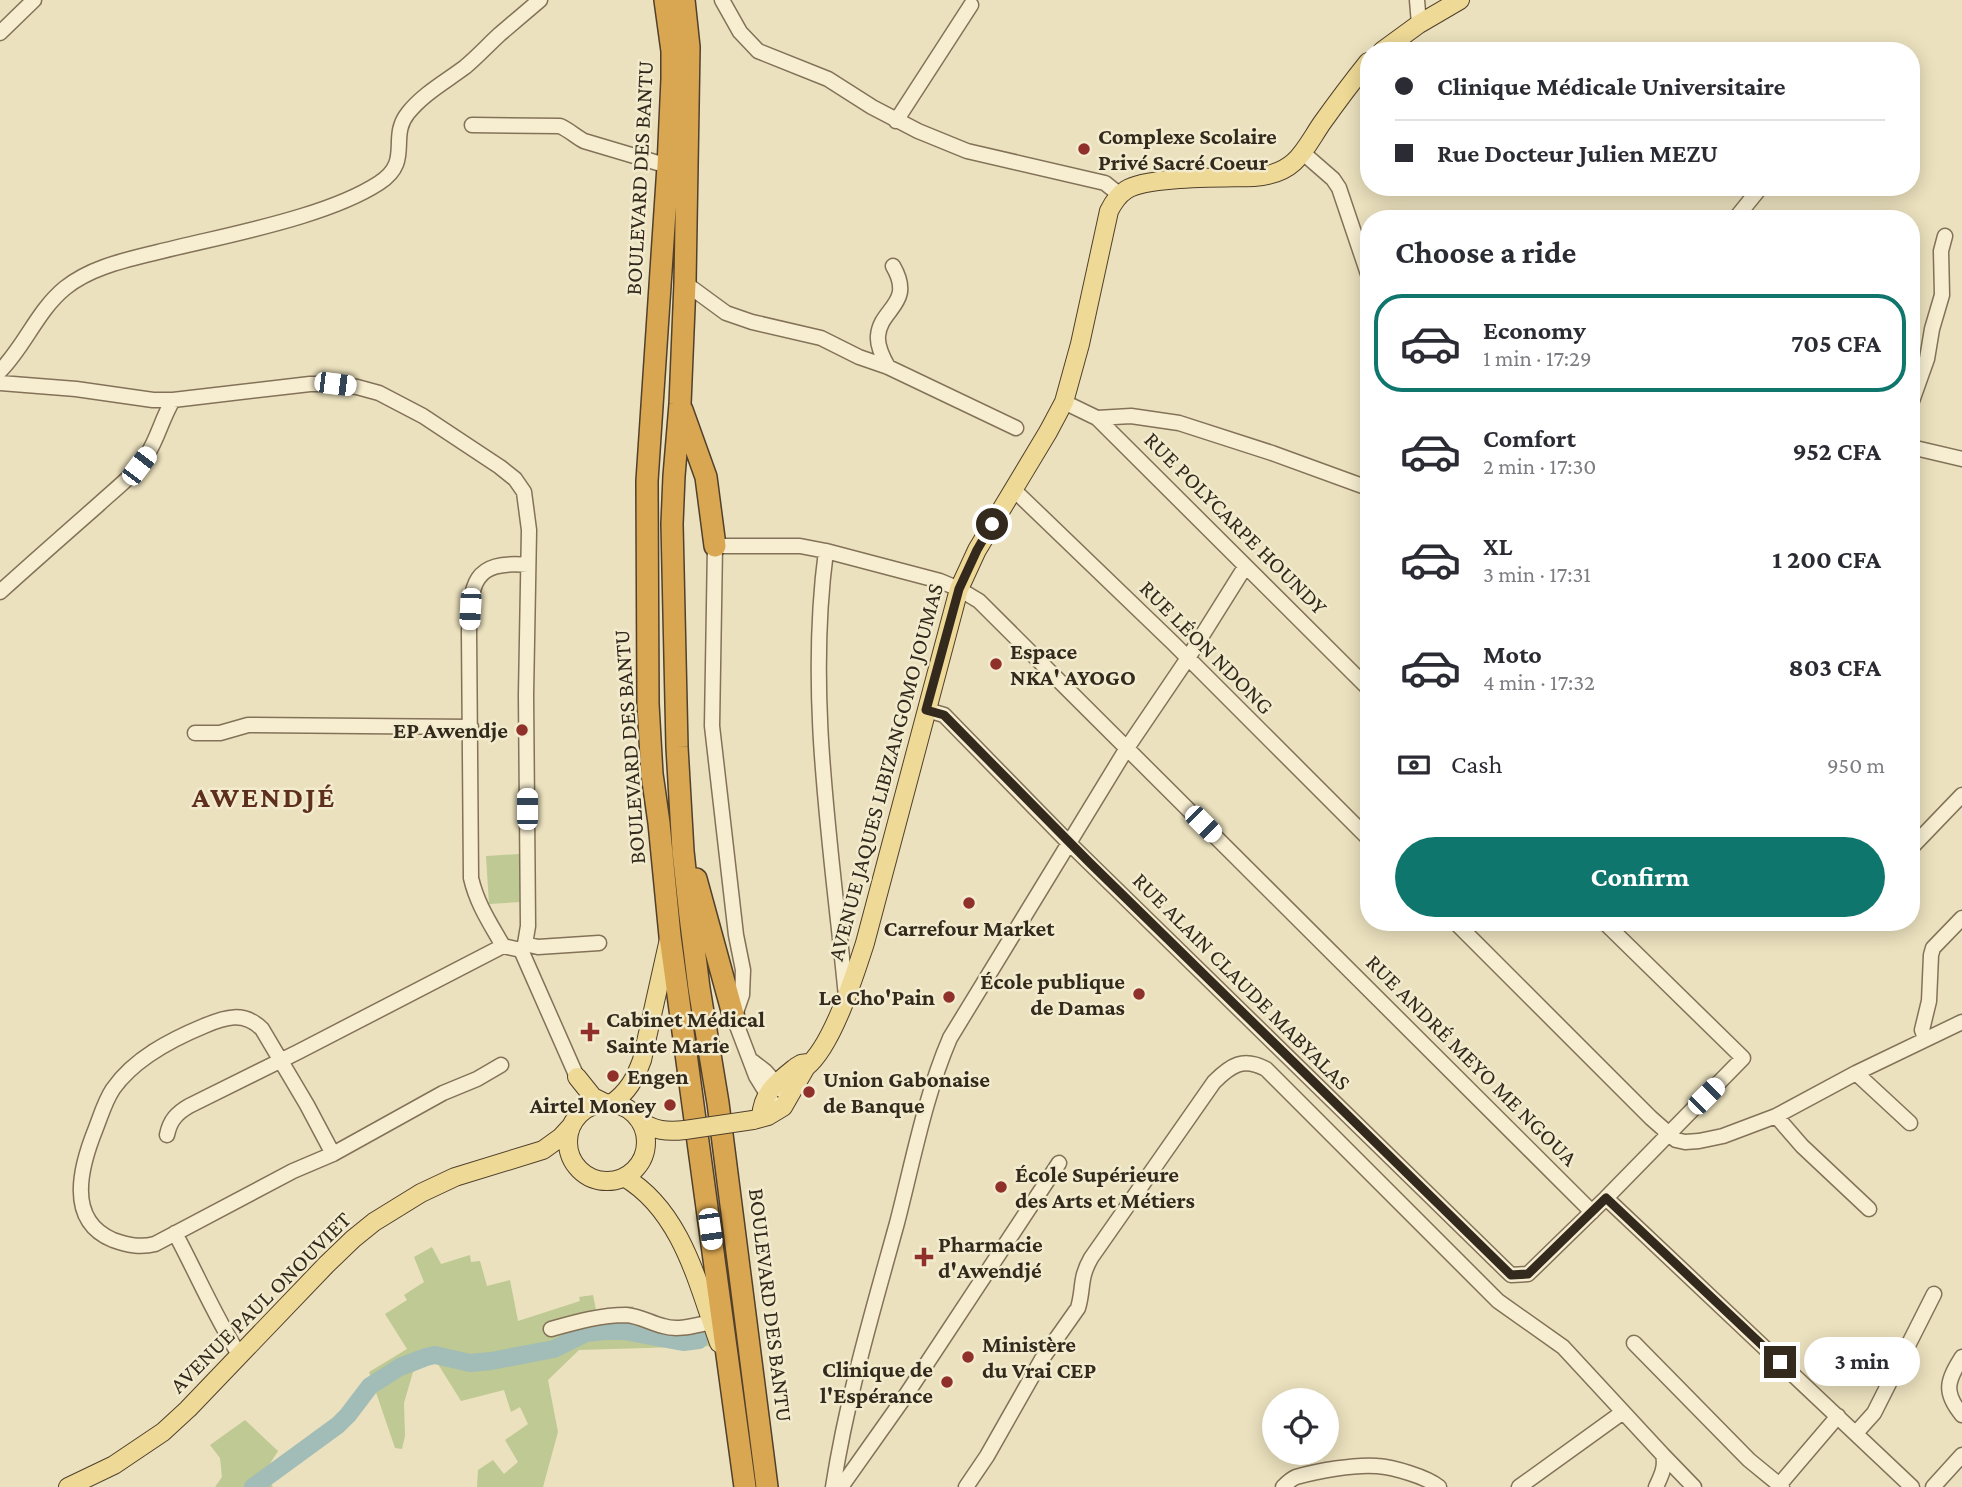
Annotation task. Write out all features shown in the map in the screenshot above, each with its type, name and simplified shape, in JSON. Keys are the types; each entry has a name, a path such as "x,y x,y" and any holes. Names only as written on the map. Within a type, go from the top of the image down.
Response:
{"highway":[{"name":"BOULEVARD DES BANTU","path":"665,0 671,51 668,166 647,481 648,704 652,774 670,936 745,1487"},
{"name":"BOULEVARD DES BANTU","path":"684,0 689,47 685,282 672,524 676,713 683,850 699,988 734,1220 767,1487"},
{"path":"680,404 706,477 715,546"},
{"path":"683,850 691,860 734,974 734,1018"}],"main road":[{"path":"1394,42 1460,0"},
{"path":"1120,195 1139,184 1268,176 1283,170 1302,152 1360,72"},
{"name":"AVENUE JAQUES LIBIZANGOMO JOUMAS","path":"782,1108 806,1066 812,1062 830,1032 846,998 865,943 959,589 977,550 1048,432 1063,402 1077,354 1109,211 1120,195"},
{"path":"575,1120 596,1105 608,1103 628,1089 635,1079 642,1060 670,936"},
{"path":"757,1119 771,1089 801,1064 812,1062"},
{"path":"577,1077 593,1097 624,1107 653,1129 678,1131"},
{"path":"575,1167 567,1146 581,1094 577,1077"},
{"path":"534,1153 553,1156 592,1179 614,1181 639,1165 658,1138 678,1131 757,1119 782,1108"},
{"path":"639,1119 646,1138 643,1157"},
{"name":"AVENUE PAUL ONOUVIET","path":"68,1487 114,1465 163,1432 326,1265 374,1222 421,1193 455,1177 534,1153 551,1145 575,1120"},
{"path":"624,1177 639,1186 666,1215 684,1249 728,1373"}],"street":[{"path":"0,33 34,0"},
{"path":"0,371 13,358 23,338 51,303 65,288 86,275 111,264 240,234 321,210 343,202 380,182 397,164 400,153 399,134 406,116 540,0"},
{"path":"722,0 740,32 758,51 828,79 896,121 967,151 1105,183 1120,195"},
{"path":"1417,0 1419,24"},
{"path":"896,121 971,5"},
{"path":"472,125 560,127 584,141 668,166"},
{"path":"1302,152 1333,179 1339,188 1360,250"},
{"path":"1742,210 1754,196"},
{"path":"1920,379 1942,295 1941,251 1945,236"},
{"path":"888,367 877,337 881,324 900,292 899,276 893,266"},
{"path":"685,282 726,313 821,338 1016,428"},
{"path":"0,383 76,389 153,400 310,384 357,387 379,393 423,416 515,479 524,492 529,530 526,708 528,926 523,947 577,1077"},
{"path":"0,592 132,473 148,454 173,400"},
{"name":"RUE POLYCARPE HOUNDY","path":"1063,402 1097,418 1360,680"},
{"path":"1097,418 1131,416 1180,424 1272,453 1360,485"},
{"path":"1920,449 1962,459"},
{"name":"RUE LÉON NDONG","path":"1013,489 1188,658 1360,830"},
{"path":"715,546 712,726 736,935 734,974"},
{"name":"RUE ANDRÉ MEYO ME NGOUA","path":"715,546 800,546 826,551 940,581 978,601 1592,1212"},
{"path":"826,551 819,637 818,708 846,998"},
{"path":"503,946 481,910 471,878 471,592 477,580 494,567 505,564 528,565"},
{"path":"833,1487 837,1457 865,1337 945,1051 961,1019 1127,748 1245,567"},
{"name":"RUE ALAIN CLAUDE MABYALAS","path":"926,710 944,715 1069,843 1511,1275 1528,1274 1592,1212"},
{"path":"195,733 220,733 264,725 471,727"},
{"path":"1920,838 1962,794"},
{"path":"1925,1038 1922,1030 1929,1000 1933,948 1962,918"},
{"path":"1464,931 1668,1134 1685,1142 1709,1139 1763,1122 1925,1038 1962,1022"},
{"path":"1592,1212 1743,1058 1613,931"},
{"path":"167,1135 169,1125 176,1114 503,946 599,943"},
{"path":"333,1154 262,1029 244,1017 220,1019 186,1034 142,1060 130,1069 113,1090 83,1164 80,1187 84,1212 105,1236 135,1246 155,1244 293,1171 333,1154 443,1093 477,1079 501,1065"},
{"path":"734,1018 752,1061 765,1071 771,1089 784,1092 782,1108"},
{"path":"966,1487 987,1456 1042,1359 1078,1308 1082,1278 1091,1258 1214,1082 1227,1069 1242,1063 1255,1063 1266,1069 1498,1301 1563,1347 1694,1487"},
{"path":"1856,1073 1910,1123"},
{"path":"1776,1116 1802,1146 1869,1209"},
{"path":"841,1487 904,1398 1059,1163"},
{"path":"1606,1198 1912,1487"},
{"path":"175,1233 188,1254 220,1324 240,1356"},
{"path":"1856,1433 1874,1413 1934,1294"},
{"path":"551,1329 592,1318 622,1315 642,1318 675,1329 712,1322"},
{"path":"1634,1343 1749,1460 1781,1485 1838,1416"},
{"path":"1962,1357 1949,1382 1948,1390 1949,1397 1962,1415"},
{"path":"1519,1487 1623,1412"},
{"path":"1656,1487 1663,1470 1662,1455"},
{"path":"1933,1487 1962,1455"},
{"path":"837,1457 846,1462 861,1461"},
{"path":"1283,1487 1293,1478 1351,1467 1379,1466 1415,1476 1439,1487"}],"green space":[{"path":"519,854 521,902 489,904 486,856"},
{"path":"432,1247 441,1264 470,1255 471,1262 480,1261 487,1286 510,1280 518,1321 580,1301 579,1297 593,1295 596,1310 633,1306 643,1326 705,1321 713,1346 579,1350 548,1380 558,1432 543,1487 477,1487 478,1470 493,1460 504,1474 518,1462 505,1440 528,1424 520,1407 511,1412 504,1390 461,1401 436,1361 413,1372 404,1403 405,1436 402,1449 395,1448 369,1372 407,1349 385,1314 407,1300 404,1295 424,1282 414,1257"},
{"path":"245,1420 278,1451 264,1473 273,1487 215,1487 222,1477 220,1458 210,1445"}],"waterway":[{"path":"253,1487 338,1425 370,1386 400,1367 426,1357 435,1355 470,1363 491,1361 554,1349 586,1333 605,1331 624,1331 683,1342 699,1340"}],"place":[{"name":"Complexe Scolaire Privé Sacré Coeur","path":"1084,149"},
{"name":"Espace NKA' AYOGO","path":"996,664"},
{"name":"EP Awendje","path":"522,730"},
{"name":"Carrefour Market","path":"969,903"},
{"name":"École publique de Damas","path":"1139,994"},
{"name":"Le Cho'Pain","path":"949,997"},
{"name":"Cabinet Médical Sainte Marie","path":"590,1032"},
{"name":"Engen","path":"613,1076"},
{"name":"Union Gabonaise de Banque","path":"809,1092"},
{"name":"Airtel Money","path":"670,1105"},
{"name":"École Supérieure des Arts et Métiers","path":"1001,1187"},
{"name":"Pharmacie d'Awendjé","path":"924,1257"},
{"name":"Ministère du Vrai CEP","path":"968,1357"},
{"name":"Clinique de l'Espérance","path":"947,1382"}],"district":[{"name":"AWENDJÉ","path":"264,797"}],"route":[{"path":"992,524 959,589 926,710 944,715 1089,862 1511,1275 1528,1274 1606,1198 1780,1362"}]}
